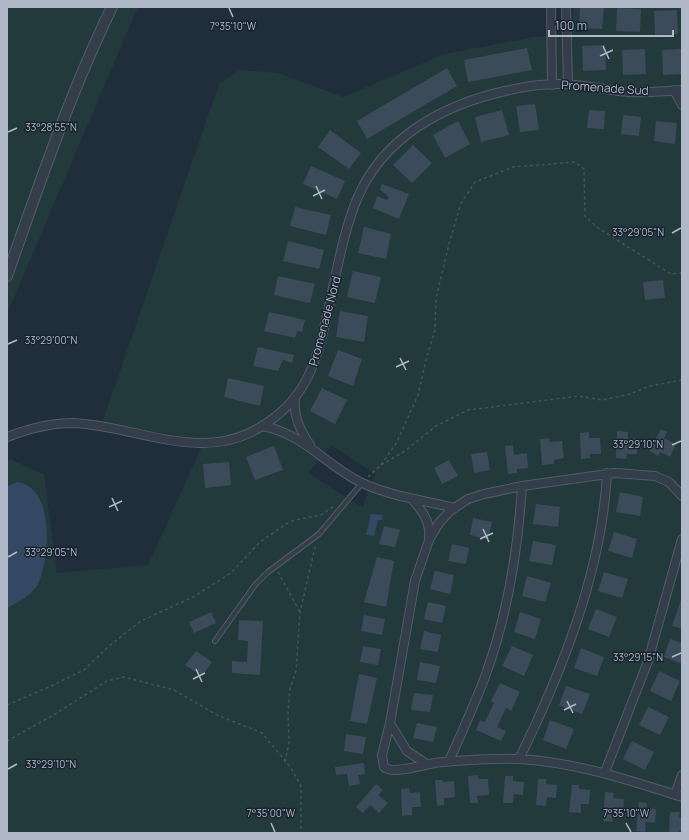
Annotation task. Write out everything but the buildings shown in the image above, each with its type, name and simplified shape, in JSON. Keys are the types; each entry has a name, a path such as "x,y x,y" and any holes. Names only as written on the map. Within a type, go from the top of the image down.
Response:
{"street":[{"path":"7,276 72,96 92,47 112,7"},
{"path":"551,7 552,85"},
{"path":"566,7 568,84"},
{"name":"Promenade Sud","path":"552,85 568,84 628,92 678,90"},
{"name":"Promenade Nord","path":"7,437 40,427 72,423 106,427 193,444 234,439 263,426 295,398 308,378 315,362 355,206 366,181 380,161 394,145 410,132 447,110 472,100 506,90 536,85 552,85"},
{"path":"678,90 682,105"},
{"path":"295,398 294,407 296,419 312,450"},
{"path":"263,426 288,433 362,483 412,499 455,508"},
{"path":"682,496 669,482 655,476 628,473 607,474 522,486 478,495 455,508 439,523 429,540 413,588 390,723 382,755 384,767 388,771 396,771 425,764 449,761 519,759 563,764 605,772 678,796 682,776"},
{"path":"519,759 550,694 580,611 602,522 607,474"},
{"path":"449,761 471,713 500,628 517,550 522,486"},
{"path":"412,499 428,523 429,540"},
{"path":"605,772 648,661 682,540"},
{"path":"390,723 407,751 425,764"}],"lane":[{"path":"215,641 250,590 275,567 319,534 362,483"}],"path":[{"path":"362,483 381,465 397,442 418,395 435,330 436,298 450,240 461,203 475,182 513,167 575,162 584,169 585,216 598,228 671,274 682,273"},
{"path":"381,465 405,452 436,426 468,410 580,396 602,400 630,394 650,386 682,380"},
{"path":"7,705 50,687 84,670 109,646 141,621 195,596 232,573 260,542 286,524 295,520 321,516 333,506 347,502"},
{"path":"285,762 288,743 290,689 296,671 300,612 319,534"},
{"path":"275,567 284,580 300,612"},
{"path":"7,741 58,713 107,681 124,677 174,690 217,715 262,733 291,768 301,786 301,833"}],"green space":[{"path":"7,7 138,7 7,314"},
{"path":"573,7 682,7 682,833 7,833 7,463 10,459 44,474 57,573 148,565 205,440 102,423 219,84 240,70 278,73 343,97 444,54 534,37 572,35","holes":["331,445 376,475 370,483 363,508 308,473"]}],"water":[{"path":"18,482 30,487 38,497 44,510 47,542 42,572 38,584 28,595 7,608 7,486"},
{"path":"371,514 383,515 382,520 378,520 374,536 366,535"}]}
